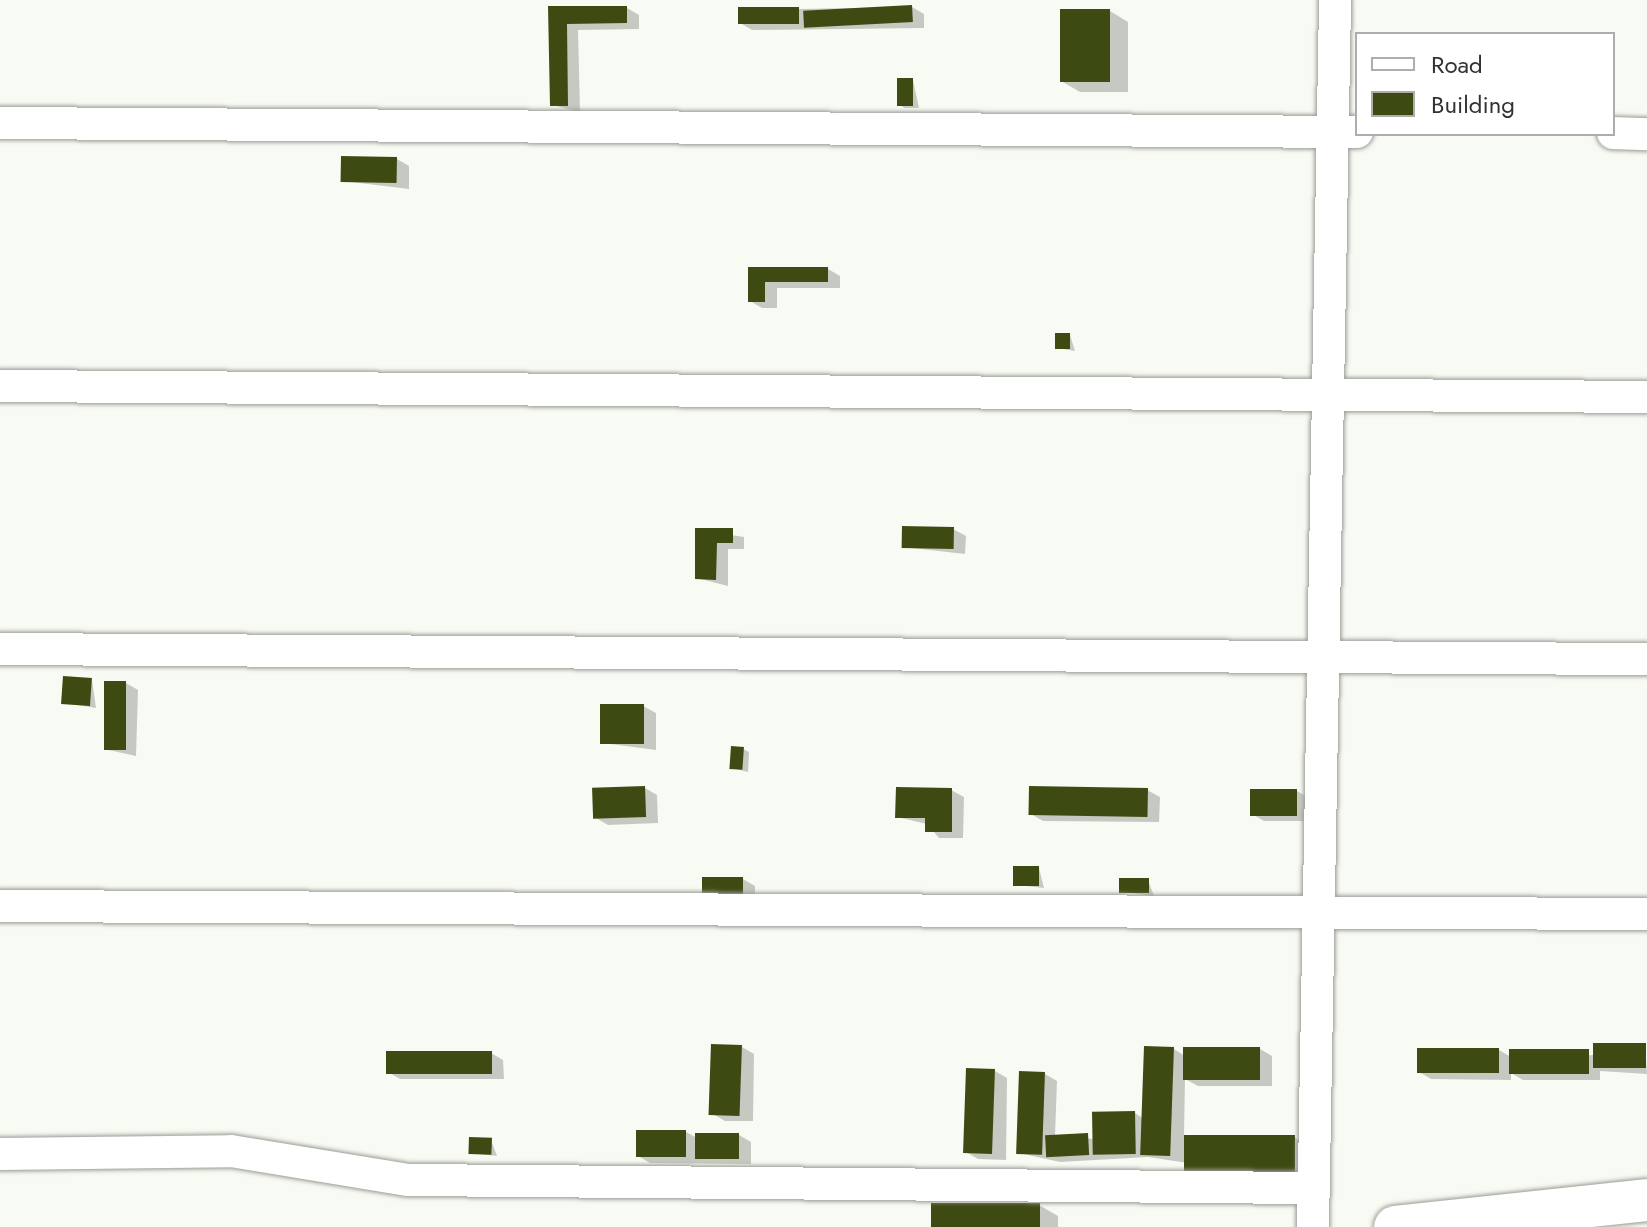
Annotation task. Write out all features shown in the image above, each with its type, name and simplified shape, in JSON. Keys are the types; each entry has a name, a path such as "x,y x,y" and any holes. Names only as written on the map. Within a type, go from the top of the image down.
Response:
{"main road":[{"path":"1395,1227 1606,1216 1647,1200"}],"street":[{"path":"1313,1227 1328,395 1345,132 1335,0"},
{"path":"0,123 1345,132"},
{"path":"1615,133 1647,134"},
{"path":"0,386 1647,397"},
{"path":"0,649 1647,659"},
{"path":"0,906 1647,914"},
{"path":"0,1154 231,1151 409,1180 1314,1188"}],"building":[{"path":"912,5 913,22 804,28 803,11"},
{"path":"548,6 627,6 627,23 567,24 568,106 550,106"},
{"path":"738,7 799,7 799,24 738,24"},
{"path":"1060,9 1110,9 1110,82 1060,82"},
{"path":"897,78 913,78 913,106 897,106"},
{"path":"341,156 397,157 397,183 341,182"},
{"path":"748,267 828,267 828,282 765,282 765,302 748,302"},
{"path":"1055,333 1070,333 1070,349 1055,349"},
{"path":"902,526 954,527 954,549 902,548"},
{"path":"695,528 733,528 733,543 717,543 716,580 695,579"},
{"path":"63,676 92,678 90,706 61,704"},
{"path":"104,681 126,681 126,750 104,750"},
{"path":"600,704 644,704 644,744 600,744"},
{"path":"731,746 744,747 742,770 729,769"},
{"path":"645,786 646,817 593,819 592,788"},
{"path":"1029,786 1148,788 1147,817 1028,815"},
{"path":"896,787 952,788 952,832 925,832 925,818 895,818"},
{"path":"1250,789 1297,789 1297,816 1250,816"},
{"path":"1013,866 1039,866 1039,886 1013,886"},
{"path":"702,877 743,877 743,899 702,899"},
{"path":"1119,878 1149,878 1149,893 1119,893"},
{"path":"1593,1043 1646,1043 1646,1068 1593,1068"},
{"path":"711,1044 742,1045 740,1116 709,1115"},
{"path":"1144,1046 1174,1047 1170,1156 1140,1155"},
{"path":"1183,1047 1260,1047 1260,1080 1183,1080"},
{"path":"1417,1048 1499,1048 1499,1073 1417,1073"},
{"path":"1509,1049 1589,1049 1589,1074 1509,1074"},
{"path":"386,1051 492,1051 492,1074 386,1074"},
{"path":"966,1068 995,1069 992,1154 963,1153"},
{"path":"1019,1071 1045,1072 1042,1155 1016,1154"},
{"path":"1135,1111 1136,1154 1093,1155 1092,1112"},
{"path":"636,1130 686,1130 686,1157 636,1157"},
{"path":"695,1133 739,1133 739,1159 695,1159"},
{"path":"1088,1133 1089,1155 1046,1157 1045,1135"},
{"path":"1184,1135 1295,1135 1295,1173 1184,1173"},
{"path":"469,1137 492,1138 491,1155 468,1154"},
{"path":"931,1203 1040,1203 1040,1227 931,1227"}]}
